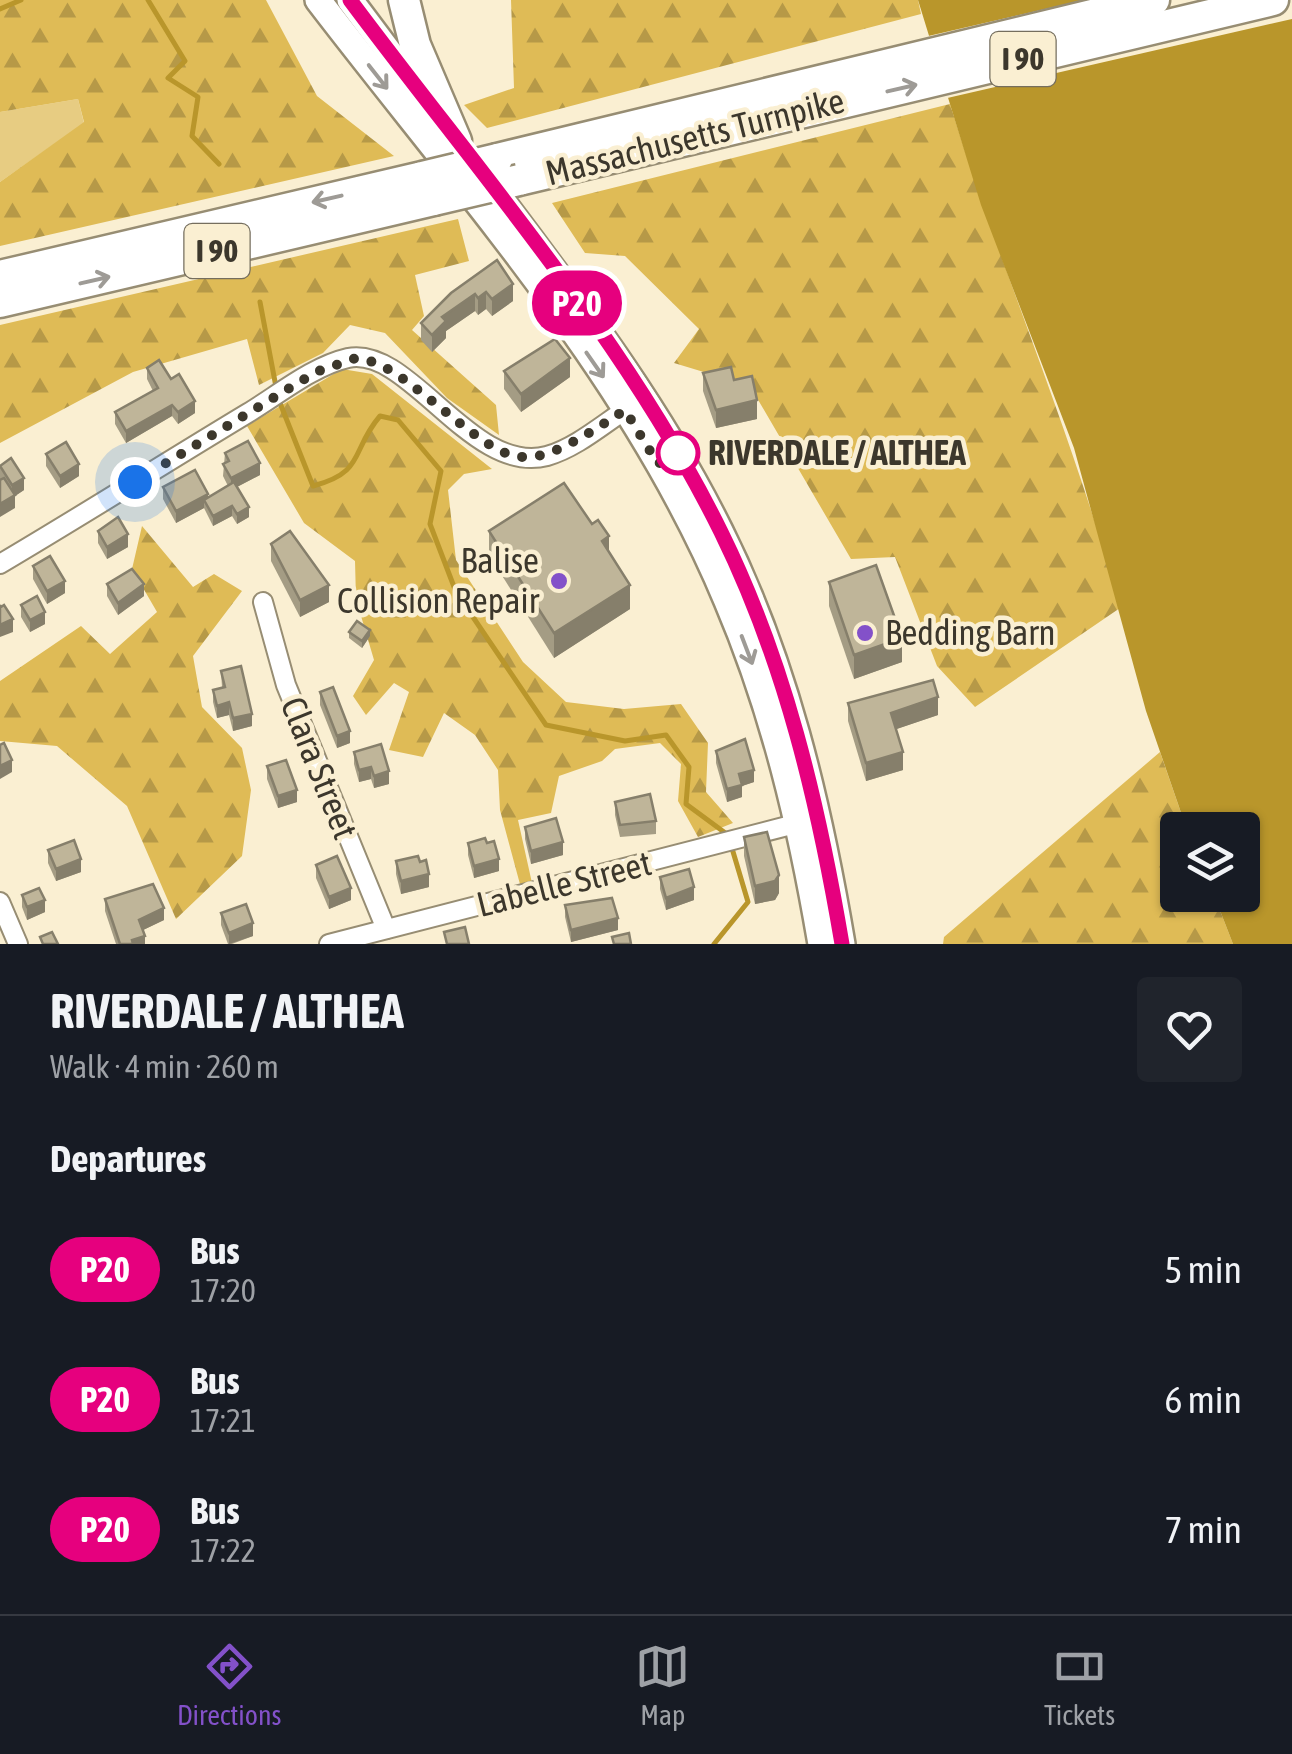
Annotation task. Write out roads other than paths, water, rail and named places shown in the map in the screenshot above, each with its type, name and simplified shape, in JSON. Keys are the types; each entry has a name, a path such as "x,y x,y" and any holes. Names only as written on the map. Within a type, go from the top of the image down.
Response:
{"highway":[{"path":"404,0 415,46 456,142"},
{"name":"Massachusetts Turnpike","path":"0,302 428,188 770,105 1154,0"},
{"name":"Massachusetts Turnpike","path":"770,105 1272,0"},
{"name":"Massachusetts Turnpike","path":"0,276 428,188"}],"main road":[{"path":"318,0 571,332 625,410 688,517 727,599 768,712 799,823 820,944"},
{"path":"350,0 628,374 720,530 752,600 796,728 819,818 842,944"}],"street":[{"path":"0,564 334,363 365,359 402,378 495,448 521,458 560,451 625,410"},
{"name":"Clara Street","path":"263,602 286,685 386,929"},
{"name":"Labelle Street","path":"328,944 799,823"},
{"path":"0,902 18,944"}],"waterway":[{"path":"0,9 21,0"},
{"path":"148,0 185,61 168,78 198,97 192,136 219,164"},
{"path":"260,302 276,387"},
{"path":"278,398 313,486 350,467 380,416 398,420 441,471 430,524 456,592 546,725 625,741 666,735 689,767 686,804 728,835"},
{"path":"714,944 748,902 731,845"}],"place":[{"name":"RIVERDALE / ALTHEA","path":"678,453"},
{"name":"Balise Collision Repair","path":"559,581"},
{"name":"Bedding Barn","path":"865,633"}]}
